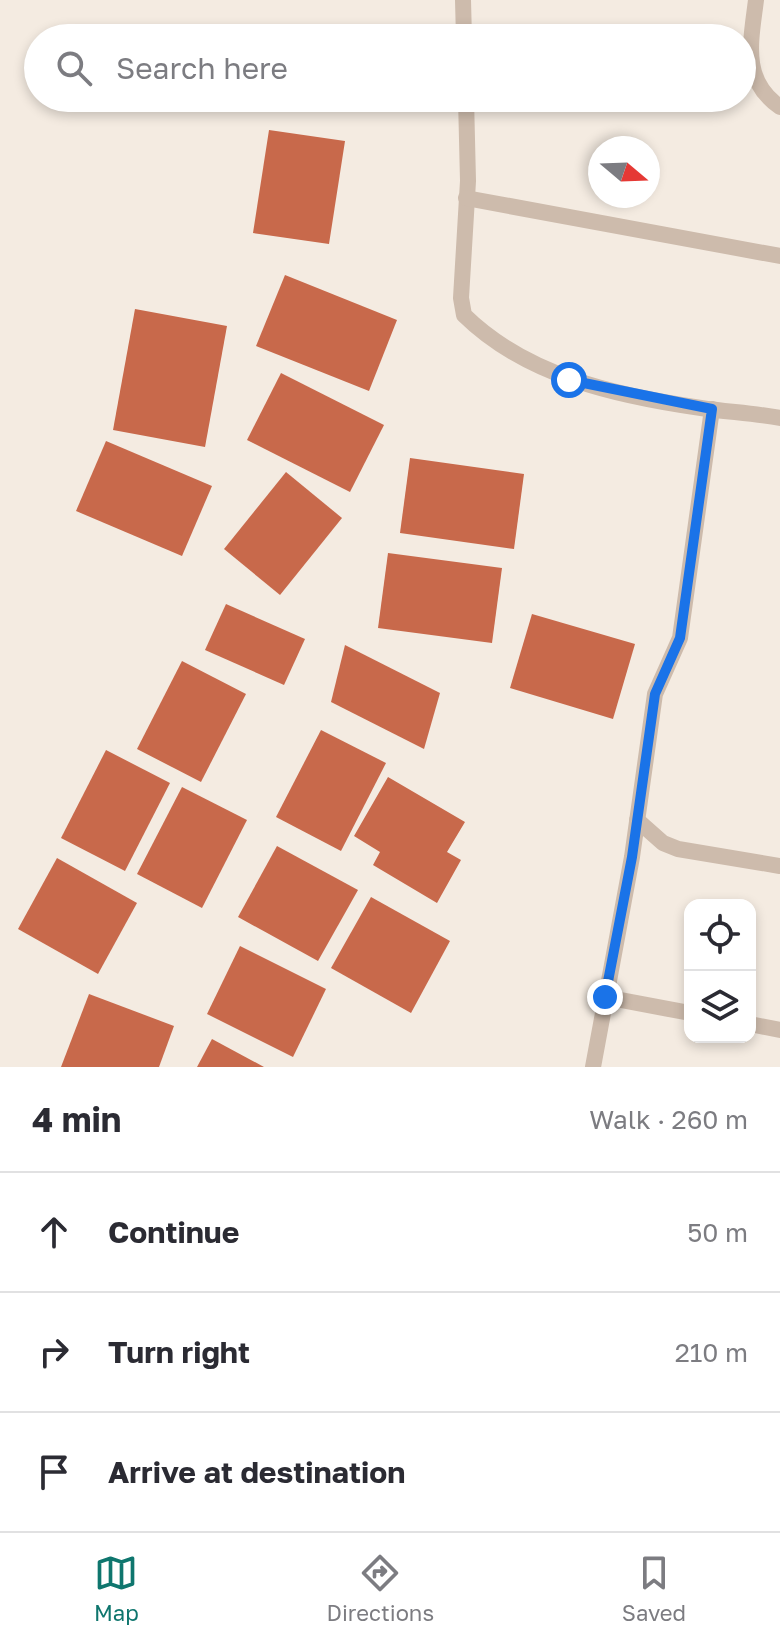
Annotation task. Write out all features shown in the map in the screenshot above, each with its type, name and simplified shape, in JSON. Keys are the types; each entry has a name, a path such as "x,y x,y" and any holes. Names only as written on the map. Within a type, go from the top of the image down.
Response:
{"street":[{"path":"463,0 464,24"},
{"path":"754,24 756,0"},
{"path":"756,80 761,90 780,107"},
{"path":"466,112 461,298 464,315 473,324 523,357 569,380 712,409 780,418"},
{"path":"466,198 780,256"},
{"path":"593,1067 637,820 655,694 680,638 712,409"},
{"path":"637,820 663,843 678,849 780,866"},
{"path":"605,997 684,1012"},
{"path":"756,1025 780,1030"}],"building":[{"path":"269,130 345,141 329,244 253,233"},
{"path":"285,275 397,320 369,391 256,346"},
{"path":"135,309 227,326 205,447 113,430"},
{"path":"281,373 384,425 350,492 247,440"},
{"path":"106,441 212,486 182,556 76,511"},
{"path":"410,458 524,474 514,549 400,533"},
{"path":"286,472 342,518 280,595 224,549"},
{"path":"388,553 502,568 492,643 378,628"},
{"path":"226,604 305,639 284,685 205,650"},
{"path":"532,614 635,644 613,719 510,688"},
{"path":"345,645 440,693 424,749 331,702"},
{"path":"182,661 246,694 201,782 137,749"},
{"path":"321,730 386,763 341,851 276,817"},
{"path":"106,750 170,783 125,871 61,838"},
{"path":"388,777 465,822 447,852 461,860 437,903 373,865 380,852 354,836"},
{"path":"182,787 247,820 202,908 137,874"},
{"path":"277,846 358,890 318,961 238,917"},
{"path":"57,858 137,903 98,974 18,929"},
{"path":"371,897 450,941 411,1013 331,968"},
{"path":"240,946 326,989 293,1057 207,1014"},
{"path":"89,994 174,1026 159,1067 61,1067"},
{"path":"212,1039 264,1067 197,1067"}],"route":[{"path":"569,380 712,409 680,638 655,694 632,857 605,997"}]}
